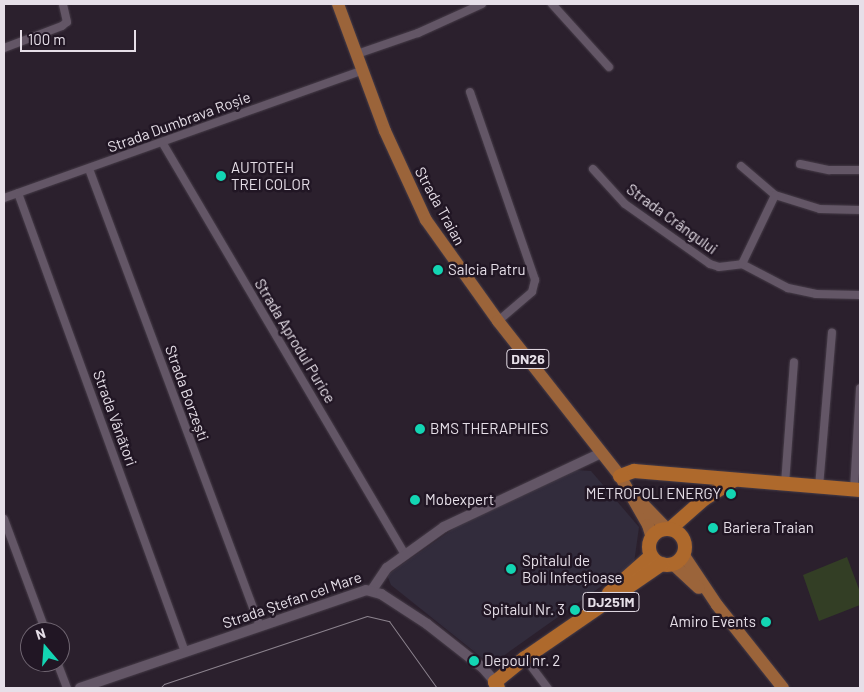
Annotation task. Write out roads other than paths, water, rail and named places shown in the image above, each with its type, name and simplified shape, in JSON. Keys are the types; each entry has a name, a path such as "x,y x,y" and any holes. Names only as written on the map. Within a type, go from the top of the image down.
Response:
{"highway":[{"path":"620,476 634,470 857,490"},
{"path":"668,559 673,532 686,516 713,492 734,480"},
{"path":"652,538 673,532"},
{"name":"DN26","path":"652,538 668,559"},
{"name":"DJ251M","path":"496,685 525,658 556,636 636,572 668,559"}],"main road":[{"name":"Strada Traian","path":"338,4 411,192 443,248 620,476 632,494 652,538"},
{"name":"Strada Traian","path":"632,494 645,502 673,532"},
{"path":"668,559 717,605 783,688"}],"street":[{"path":"4,48 62,26 67,22 63,4"},
{"path":"357,54 418,33 482,4"},
{"path":"552,4 609,67"},
{"name":"Strada Dumbrava Roșie","path":"4,198 363,70"},
{"path":"470,92 535,280 532,292 498,321"},
{"name":"Strada Aprodul Purice","path":"162,142 405,554"},
{"path":"800,164 829,170 860,170"},
{"path":"741,166 775,195 820,209 860,210"},
{"name":"Strada Crângului","path":"593,168 625,204 710,264 719,267 742,264"},
{"name":"Strada Borzești","path":"89,169 260,626"},
{"name":"Strada Vânători","path":"18,193 185,652"},
{"path":"775,195 742,264 788,288 816,294 860,295"},
{"path":"819,487 832,333"},
{"path":"785,484 794,362"},
{"path":"857,490 860,388"},
{"name":"Strada Ștefan cel Mare","path":"80,688 355,593 372,590 382,574 405,554 462,517 601,453"},
{"path":"4,520 42,622"},
{"path":"372,590 427,624 483,668 496,685"},
{"path":"525,658 548,688"},
{"path":"61,672 67,688"}],"tram line":[{"path":"160,688 164,684 367,616 389,621 437,688"}],"place":[{"name":"AUTOTEH TREI COLOR","path":"221,176"},
{"name":"Salcia Patru","path":"438,270"},
{"name":"BMS THERAPHIES","path":"420,429"},
{"name":"METROPOLI ENERGY","path":"731,494"},
{"name":"Mobexpert","path":"415,500"},
{"name":"Bariera Traian","path":"713,528"},
{"name":"Spitalul de Boli Infecțioase","path":"511,569"},
{"name":"Spitalul Nr. 3","path":"575,610"},
{"name":"Amiro Events","path":"766,622"},
{"name":"Depoul nr. 2","path":"474,661"}]}
